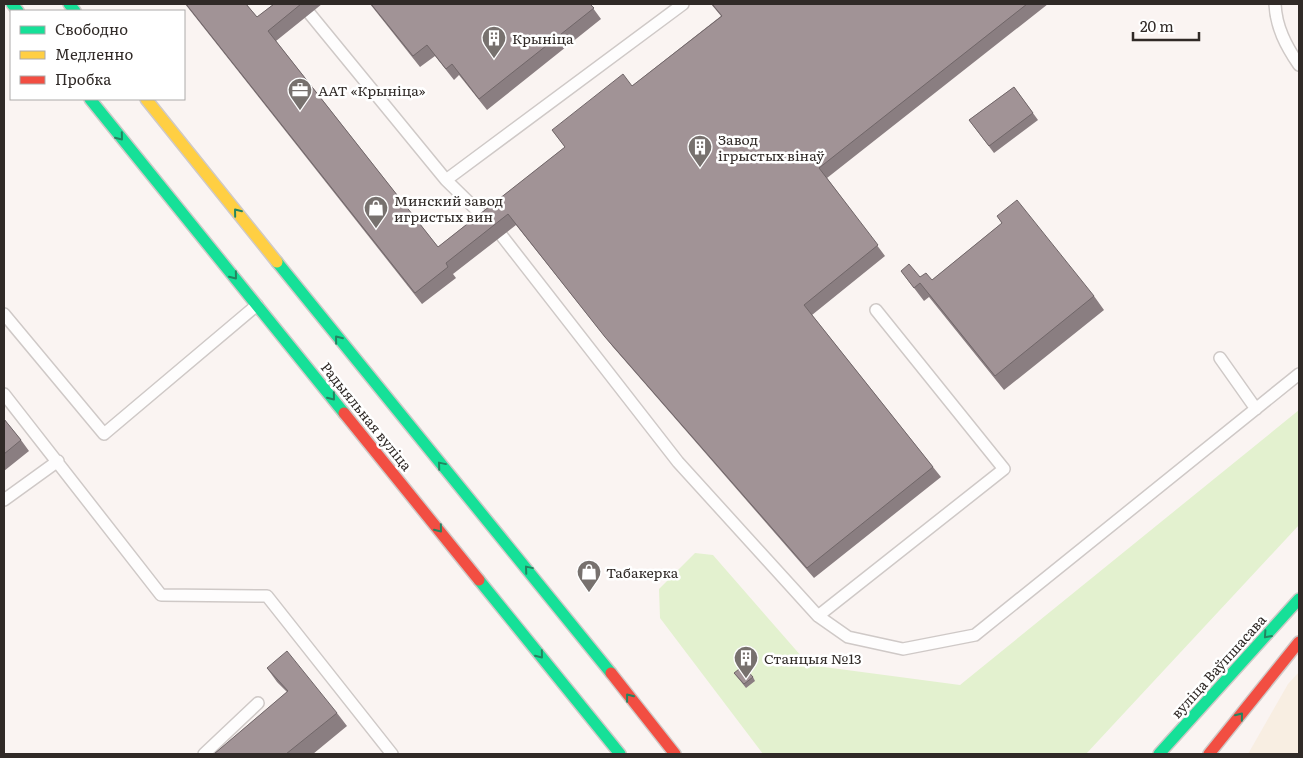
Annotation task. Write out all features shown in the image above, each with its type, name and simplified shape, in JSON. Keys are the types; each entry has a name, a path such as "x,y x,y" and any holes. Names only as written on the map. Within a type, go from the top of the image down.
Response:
{"main road":[{"name":"Радыяльная вуліца","path":"91,100 620,754"},
{"name":"Радыяльная вуліца","path":"147,100 397,412 545,590 675,754"},
{"name":"вуліца Ваўпшасава","path":"1159,754 1299,599"},
{"path":"1209,754 1299,642"}],"lane":[{"path":"446,180 683,4"},
{"path":"1276,4 1276,16 1286,46 1299,65"},
{"path":"310,14 446,180 490,222"},
{"path":"502,236 678,462 818,616 848,637 903,649 975,635 1299,374"},
{"path":"4,314 104,434 257,305"},
{"path":"818,616 1004,469 876,310"},
{"path":"1220,358 1256,409"},
{"path":"4,394 161,595 267,596 388,753"},
{"path":"4,500 58,461"},
{"path":"204,754 258,703"}],"shaded area":[{"path":"1299,672 1299,754 1248,754 1288,684"}],"green space":[{"path":"1299,410 1299,525 1086,754 763,754 660,618 659,589 695,553 713,555 809,665 960,685"}],"building":[{"path":"186,4 246,4 257,17 274,4 301,4 268,31 438,247 565,147 552,130 623,74 632,86 722,16 712,4 1027,4 819,168 878,245 804,305 933,467 807,568 605,337 508,214 446,263 448,267 415,293"},
{"name":"Крыніца","path":"371,4 590,4 594,8 479,99 452,64 446,69 427,45 413,56"},
{"path":"1014,87 1033,113 989,146 969,120"},
{"path":"1017,200 1094,296 995,376 920,283 914,288 901,271 909,264 920,277 926,273 932,280 1002,223 997,216"},
{"path":"4,419 21,440 4,454"},
{"path":"287,651 337,713 286,754 214,754 288,691 267,668"},
{"name":"Станцыя №13","path":"743,666 753,677 744,684 734,673"}],"traffic: fast":[{"path":"12,4 17,10"},
{"path":"69,4 74,10"},
{"path":"91,100 344,413"},
{"path":"277,262 611,673"},
{"path":"479,580 620,754"},
{"path":"1159,754 1299,599"}],"traffic: slow":[{"path":"147,100 277,262"}],"traffic: jam":[{"path":"344,413 479,580"},
{"path":"1209,754 1299,642"},
{"path":"611,673 675,754"}],"place":[{"name":"Крыніца","path":"494,59"},
{"name":"ААТ «Крыніца»","path":"300,111"},
{"name":"Завод ігрыстых вінаў","path":"700,168"},
{"name":"Минский завод игристых вин","path":"376,229"},
{"name":"Табакерка","path":"589,593"},
{"name":"Станцыя №13","path":"746,679"}]}
